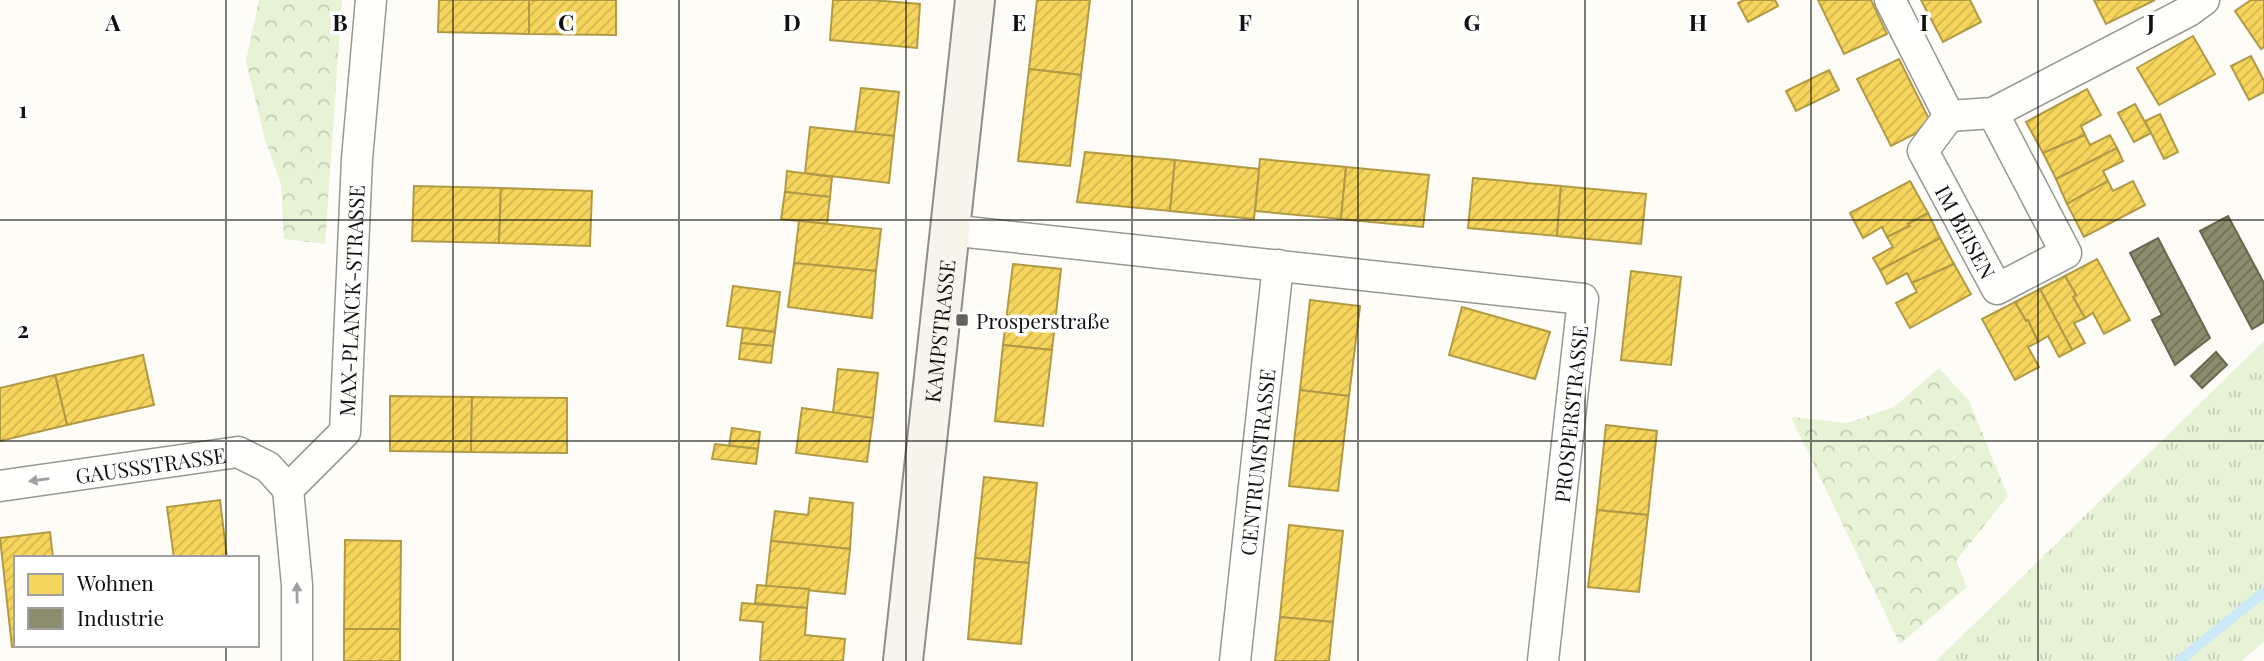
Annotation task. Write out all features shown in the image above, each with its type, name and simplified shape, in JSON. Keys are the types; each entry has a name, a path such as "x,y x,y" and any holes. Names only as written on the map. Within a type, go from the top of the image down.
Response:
{"street":[{"name":"MAX-PLANCK-STRASSE","path":"288,489 345,432 357,159 371,0"},
{"name":"KAMPSTRASSE","path":"903,661 975,0"},
{"path":"1890,0 1949,116 1993,113 2189,11 2204,0"},
{"name":"IM BEISEN","path":"1949,116 1923,151 1997,289 2066,253 1993,113"},
{"name":"PROSPERSTRASSE","path":"949,230 1583,299 1543,661"},
{"name":"CENTRUMSTRASSE","path":"1235,661 1278,265"},
{"name":"GAUSSSTRASSE","path":"0,486 238,452 268,467 288,489"},
{"path":"288,489 298,585 297,661"}],"green space":[{"path":"259,0 342,0 325,244 284,239 281,184 265,140 246,61"},
{"path":"2264,341 2264,641 2242,661 1936,661"},
{"path":"1939,368 1969,401 2008,496 1956,561 1967,587 1900,644 1791,417 1847,423 1894,407"}],"building: Wohnen":[{"path":"439,0 529,0 529,34 438,32"},
{"path":"529,0 616,0 616,35 529,34"},
{"path":"833,0 920,4 917,48 830,40"},
{"path":"1037,0 1090,0 1081,75 1029,69"},
{"path":"1744,0 1775,0 1778,6 1748,22 1738,3"},
{"path":"1818,0 1871,0 1887,34 1844,54"},
{"path":"1921,0 1970,0 1981,22 1943,42"},
{"path":"2094,0 2155,0 2106,24"},
{"path":"2251,0 2264,0 2264,47 2261,49 2235,11"},
{"path":"2193,36 2215,74 2159,105 2137,68"},
{"path":"2251,56 2264,81 2264,92 2249,100 2231,66"},
{"path":"1899,59 1932,125 1891,146 1857,79"},
{"path":"1029,69 1081,75 1070,166 1018,161"},
{"path":"1829,70 1839,90 1796,111 1786,91"},
{"path":"861,88 899,92 894,136 855,132"},
{"path":"2087,89 2101,115 2081,126 2085,135 2043,153 2026,122"},
{"path":"2135,104 2151,133 2134,142 2118,113"},
{"path":"2160,114 2178,152 2164,159 2145,121"},
{"path":"810,127 894,136 889,183 805,173"},
{"path":"2085,135 2090,145 2110,135 2117,148 2056,179 2043,153"},
{"path":"2117,148 2123,161 2103,171 2108,181 2067,204 2056,179"},
{"path":"1085,152 1175,160 1170,211 1077,202"},
{"path":"1260,159 1346,167 1341,219 1255,211"},
{"path":"1175,160 1259,169 1254,219 1170,211"},
{"path":"1346,167 1429,175 1423,227 1341,219"},
{"path":"787,171 832,177 830,197 785,192"},
{"path":"1473,178 1561,186 1557,236 1468,228"},
{"path":"1910,181 1928,213 1908,224 1910,226 1887,237 1882,227 1863,238 1850,213"},
{"path":"2108,181 2113,191 2133,181 2145,205 2084,237 2067,204"},
{"path":"414,186 501,188 499,243 412,241"},
{"path":"1561,186 1646,194 1641,244 1557,236"},
{"path":"501,188 592,191 590,246 499,243"},
{"path":"785,192 830,197 827,224 781,219"},
{"path":"1928,213 1940,238 1880,270 1873,258 1893,247 1887,237 1910,226 1908,224"},
{"path":"799,221 881,229 876,271 794,263"},
{"path":"1940,238 1954,264 1912,283 1907,273 1887,284 1880,270"},
{"path":"2097,259 2130,320 2104,334 2093,313 2085,318 2065,276"},
{"path":"794,263 876,271 872,318 788,307"},
{"path":"1013,264 1061,269 1052,350 1003,345"},
{"path":"1954,264 1971,294 1910,328 1896,303 1917,292 1912,283"},
{"path":"1631,271 1681,277 1671,365 1621,360"},
{"path":"2065,276 2085,318 2074,323 2085,343 2072,350 2040,289"},
{"path":"733,286 780,292 775,332 727,326"},
{"path":"2040,289 2072,350 2059,357 2048,336 2038,342 2028,320 2026,321 2015,302"},
{"path":"1310,300 1360,306 1349,396 1300,390"},
{"path":"2015,302 2026,321 2028,320 2038,342 2028,347 2039,367 2015,380 1982,319"},
{"path":"1462,307 1550,332 1535,379 1449,355"},
{"path":"743,328 775,332 773,346 741,343"},
{"path":"741,343 773,346 771,363 739,359"},
{"path":"1003,345 1052,350 1043,426 995,421"},
{"path":"143,355 154,405 67,425 55,375"},
{"path":"838,369 878,373 873,418 833,413"},
{"path":"55,375 67,425 0,441 0,388"},
{"path":"1300,390 1349,396 1338,491 1289,486"},
{"path":"390,396 472,397 471,452 390,451"},
{"path":"472,397 567,398 567,453 471,452"},
{"path":"802,408 873,418 867,462 796,453"},
{"path":"1606,425 1657,431 1648,515 1597,510"},
{"path":"732,428 760,432 758,449 729,446"},
{"path":"715,444 758,449 756,464 712,459"},
{"path":"984,477 1037,483 1029,563 975,558"},
{"path":"810,498 853,503 850,549 771,541 775,511 808,515"},
{"path":"220,500 227,556 174,556 167,507"},
{"path":"1597,510 1648,515 1639,592 1588,587"},
{"path":"1289,525 1343,531 1333,622 1280,617"},
{"path":"50,532 53,556 14,556 14,647 12,647 0,538"},
{"path":"345,540 401,541 400,629 344,629"},
{"path":"771,541 850,549 845,594 766,586"},
{"path":"975,558 1029,563 1021,644 968,639"},
{"path":"757,585 809,589 807,608 755,603"},
{"path":"742,603 807,608 805,635 845,639 843,661 760,661 763,622 740,620"},
{"path":"1280,617 1333,622 1329,661 1275,661"},
{"path":"344,629 400,629 400,661 344,661"}],"building: Industrie":[{"path":"2228,216 2264,283 2264,322 2252,329 2200,231"},
{"path":"2158,238 2210,338 2175,365 2152,320 2162,315 2130,253"},
{"path":"2216,352 2227,365 2202,388 2191,376"}],"waterway":[{"path":"2179,661 2264,592"}],"place":[{"name":"Prosperstraße","path":"962,320"}]}
